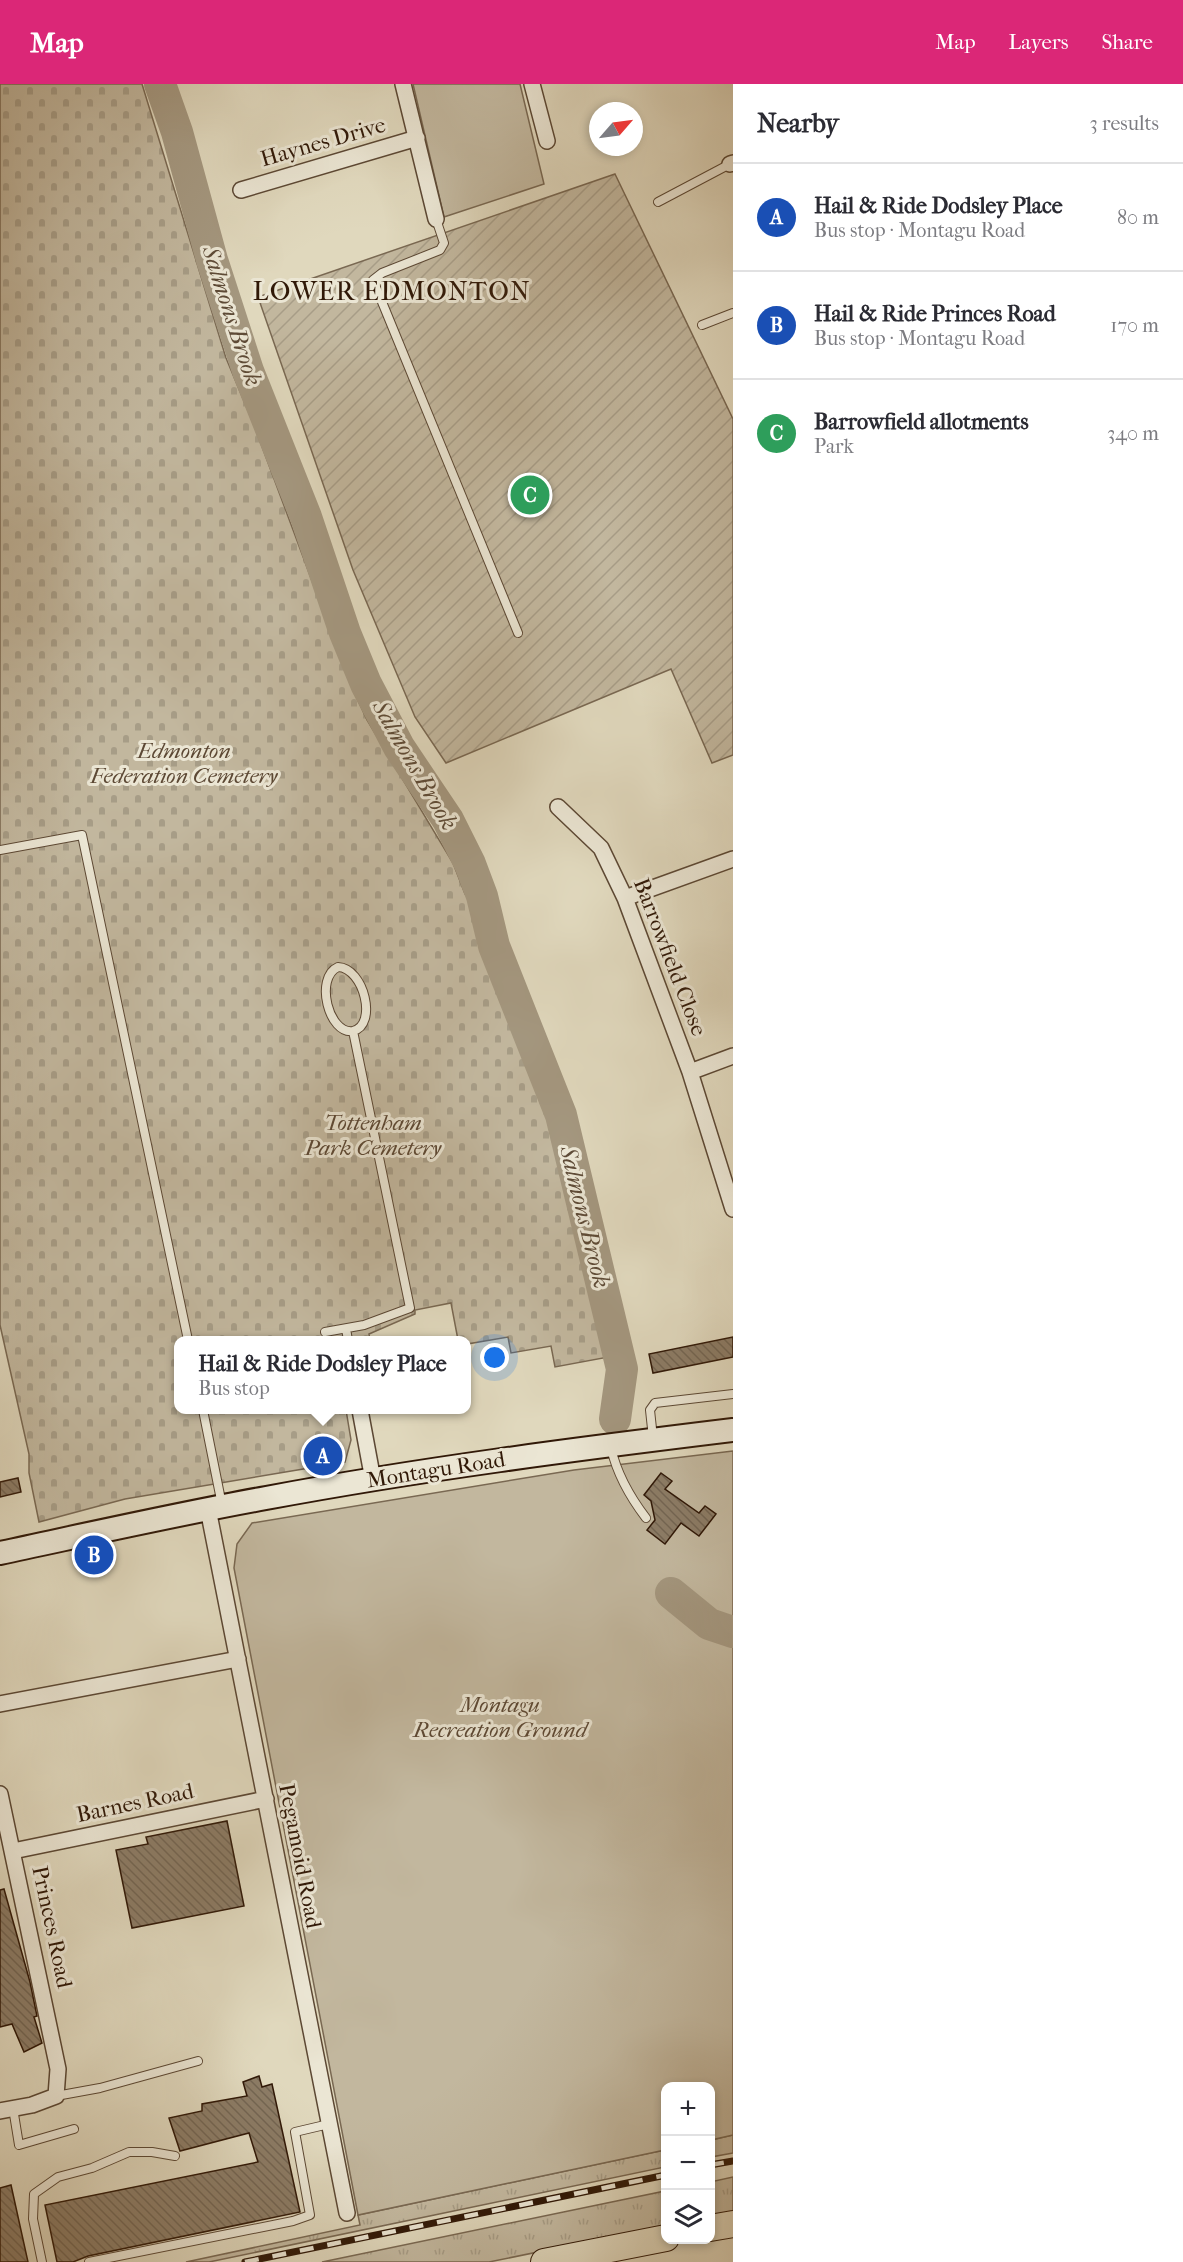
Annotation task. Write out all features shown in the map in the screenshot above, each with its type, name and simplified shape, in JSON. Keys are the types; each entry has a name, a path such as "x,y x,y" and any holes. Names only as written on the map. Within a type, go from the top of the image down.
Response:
{"main road":[{"name":"Montagu Road","path":"0,1553 216,1507 373,1480 611,1444 733,1430"},
{"path":"715,2227 733,2224"},
{"path":"543,2262 661,2239"}],"street":[{"path":"403,84 436,219"},
{"path":"532,84 547,141"},
{"name":"Haynes Drive","path":"241,190 417,138"},
{"name":"Barrowfield Close","path":"558,807 601,848 625,898 690,1072 733,1209"},
{"path":"625,898 733,859"},
{"path":"690,1072 733,1056"},
{"path":"361,1414 373,1480"},
{"name":"Pegamoid Road","path":"216,1507 238,1659 347,2213"},
{"path":"0,1704 238,1659"},
{"name":"Princes Road","path":"0,1794 58,2069 56,2096"},
{"name":"Barnes Road","path":"13,1851 266,1799"},
{"path":"7,2110 56,2096"}],"lane":[{"path":"657,202 732,163"},
{"path":"436,219 444,243 440,250 382,273 373,280 518,633"},
{"path":"702,326 733,313"},
{"path":"0,850 82,835 187,1336"},
{"path":"338,967 345,967 357,976 363,995 367,1016 359,1028 352,1031 345,1031 334,1022 328,1003 325,982 332,970 338,967"},
{"path":"325,1332 364,1326 410,1308 352,1031"},
{"path":"345,1329 347,1336"},
{"path":"653,1439 650,1410 655,1403 733,1394"},
{"path":"204,1414 216,1507"},
{"path":"611,1444 615,1464 633,1500 646,1518"},
{"path":"56,2096 100,2088 198,2061"},
{"path":"7,2110 19,2145 74,2129"},
{"path":"89,2262 293,2221 310,2215 295,2132 329,2124"},
{"path":"42,2262 33,2219 34,2194 58,2177 92,2168 129,2152 175,2156"}],"green space":[{"name":"Edmonton Federation Cemetery","path":"0,84 142,84 226,358 254,425 350,683 367,720 453,863 465,894 476,892 491,948 518,1010 555,1114 614,1356 555,1367 551,1346 511,1353 508,1337 471,1343 471,1336 457,1336 451,1303 415,1310 415,1314 369,1334 369,1336 174,1336 174,1414 347,1414 351,1440 345,1462 125,1499 39,1522 29,1473 29,1454 0,1325"},
{"path":"413,84 520,84 544,184 444,217"},
{"path":"615,174 733,419 733,755 712,763 671,669 446,763 415,717 353,570 258,297"},
{"name":"Montagu Recreation Ground","path":"733,1451 733,2135 715,2139 715,2082 661,2082 661,2151 358,2215 234,1568 237,1544 252,1523 574,1470"},
{"path":"733,2135 733,2153 715,2156 715,2139"},
{"path":"661,2151 661,2168 209,2262 186,2262 360,2225 358,2215"},
{"path":"733,2177 733,2212 715,2215 715,2181"},
{"path":"661,2192 661,2227 489,2262 322,2262"}],"building":[{"path":"733,1337 733,1357 653,1373 649,1354"},
{"path":"661,1473 672,1481 665,1489 699,1513 705,1506 716,1514 699,1536 681,1523 665,1544 647,1530 655,1520 651,1501 644,1495"},
{"path":"18,1478 21,1492 0,1497 0,1482"},
{"path":"227,1821 244,1906 132,1928 116,1850 148,1844 146,1837"},
{"path":"4,1889 30,1982 37,2016 34,2017 42,2043 24,2052 12,2024 0,2027 0,1890"},
{"path":"259,2076 262,2087 272,2084 300,2212 88,2256 73,2262 57,2262 45,2205 258,2162 249,2133 180,2151 169,2118 202,2111 202,2104 247,2096 243,2082"},
{"path":"11,2185 28,2262 0,2262 0,2188"}],"waterway":[{"name":"Salmons Brook","path":"160,84 177,132 212,260 248,371 306,517 345,633 366,684 399,747 448,820 470,864 482,896 494,946 561,1115 622,1369 615,1419"},
{"name":"Salmons Brook","path":"671,1593 709,1624 733,1632"}],"railway":[{"path":"715,2164 733,2161"},
{"path":"245,2262 661,2176"}],"place":[{"name":"Barrowfield allotments","path":"530,495"},
{"name":"Hail & Ride Dodsley Place","path":"323,1456"},
{"name":"Hail & Ride Princes Road","path":"94,1555"}],"district":[{"name":"LOWER EDMONTON","path":"392,291"}],"park label":[{"name":"Tottenham Park Cemetery","path":"373,1136"}]}
